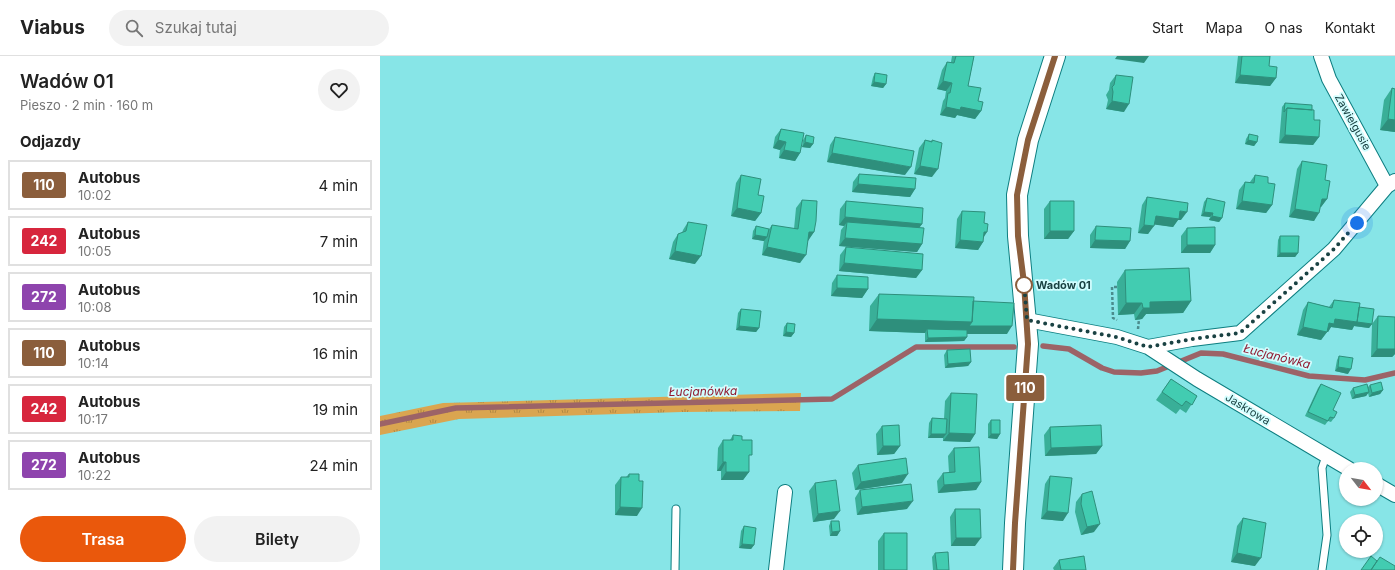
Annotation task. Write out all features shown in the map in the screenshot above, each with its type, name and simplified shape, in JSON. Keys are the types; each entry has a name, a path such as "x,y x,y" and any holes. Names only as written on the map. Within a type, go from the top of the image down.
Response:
{"street":[{"path":"1013,570 1016,508 1027,366 1027,320 1018,236 1017,195 1028,140 1055,56"},
{"name":"Zawielgusie","path":"1321,56 1329,79 1391,184"},
{"path":"1027,320 1116,337 1148,347 1192,339 1240,333 1334,249 1391,184"},
{"name":"Jaskrowa","path":"1148,347 1181,370 1339,463"},
{"path":"1383,488 1395,495"},
{"path":"776,570 785,492"}],"lane":[{"path":"1322,570 1327,535 1322,468 1326,456"},
{"path":"675,570 676,509"}],"path":[{"path":"1117,287 1112,287 1113,318 1119,320"},
{"path":"1133,324 1138,325"}],"green space":[{"path":"801,393 800,411 682,412 459,419 380,435 380,416 443,403"}],"building":[{"path":"956,56 974,56 968,86 981,88 978,101 983,102 981,111 961,107 960,110 946,107 948,93 950,93 952,83 943,81 947,62 954,63"},
{"path":"1242,56 1270,56 1269,66 1277,67 1276,78 1240,75"},
{"path":"875,73 887,75 886,84 874,82"},
{"path":"1116,75 1133,77 1129,104 1112,101 1112,87 1114,85"},
{"path":"1392,88 1395,89 1395,120 1388,119"},
{"path":"1285,103 1312,105 1312,110 1287,108 1284,112"},
{"path":"1287,108 1314,110 1314,120 1320,120 1319,137 1285,135"},
{"path":"781,129 804,133 800,153 784,150 786,142 778,140"},
{"path":"1249,134 1258,136 1257,142 1248,140"},
{"path":"806,135 814,137 813,144 805,142"},
{"path":"835,137 914,151 911,167 832,153"},
{"path":"925,140 932,142 932,140 942,143 938,169 920,166"},
{"path":"1302,161 1327,165 1325,180 1330,181 1327,199 1322,199 1319,213 1295,209"},
{"path":"859,174 916,178 915,189 858,184"},
{"path":"741,175 761,179 758,195 764,196 761,213 737,208"},
{"path":"1255,175 1268,177 1268,183 1275,184 1272,205 1242,201 1245,182 1254,183"},
{"path":"1147,197 1188,203 1187,212 1180,211 1179,219 1156,216 1154,226 1144,225"},
{"path":"1207,198 1225,202 1222,218 1212,216 1213,213 1204,212"},
{"path":"802,200 817,201 814,232 809,232 806,255 767,247 772,225 798,229"},
{"path":"846,201 923,208 922,224 845,217"},
{"path":"1050,201 1074,201 1074,231 1050,231"},
{"path":"962,211 985,212 984,223 988,224 987,232 984,232 983,242 960,240"},
{"path":"688,222 707,225 701,256 675,251 678,234 686,231"},
{"path":"847,222 924,228 922,244 845,238"},
{"path":"756,226 769,229 767,237 755,235"},
{"path":"1096,226 1131,228 1130,241 1095,240"},
{"path":"1215,227 1215,245 1187,245 1187,228"},
{"path":"1280,236 1299,236 1298,253 1280,253"},
{"path":"846,247 923,254 922,270 844,263"},
{"path":"1189,268 1191,301 1150,302 1150,308 1143,308 1142,303 1126,303 1125,270"},
{"path":"837,275 868,277 868,289 837,288"},
{"path":"879,294 974,297 972,322 877,319"},
{"path":"1334,300 1360,303 1357,322 1335,319 1334,324 1329,323 1327,332 1303,327 1308,302 1332,308"},
{"path":"973,301 1014,303 1012,326 969,326 972,322"},
{"path":"1359,307 1374,309 1372,324 1357,322"},
{"path":"741,309 761,311 759,328 739,326"},
{"path":"1378,316 1395,317 1395,349 1377,349"},
{"path":"787,323 795,324 794,333 786,332"},
{"path":"927,329 967,330 967,337 928,338"},
{"path":"970,349 971,362 948,364 947,350"},
{"path":"1339,356 1353,358 1351,369 1338,367"},
{"path":"1171,379 1197,396 1192,405 1186,401 1182,406 1162,392"},
{"path":"1381,382 1383,390 1372,393 1370,385"},
{"path":"1321,384 1341,393 1333,410 1337,412 1334,418 1330,417 1328,421 1308,412"},
{"path":"1367,384 1369,392 1355,395 1353,388"},
{"path":"951,393 977,394 975,434 949,433"},
{"path":"932,418 947,419 946,434 931,434"},
{"path":"991,420 1000,420 1000,434 991,434"},
{"path":"899,425 900,446 883,446 882,426"},
{"path":"1101,425 1102,446 1051,448 1050,427"},
{"path":"733,435 742,436 742,440 752,440 752,455 749,455 749,472 726,472 726,462 723,462 723,440 733,440"},
{"path":"979,447 981,482 944,485 943,473 955,472 954,448"},
{"path":"906,458 908,474 861,482 858,465"},
{"path":"629,474 639,474 639,481 643,481 642,508 620,507 621,477 629,477"},
{"path":"1050,476 1072,478 1068,513 1047,511"},
{"path":"836,480 840,511 818,514 815,483"},
{"path":"911,484 913,501 862,507 860,490"},
{"path":"1092,491 1100,524 1087,527 1081,504 1082,494"},
{"path":"955,509 980,509 981,538 956,538"},
{"path":"1243,518 1266,523 1261,558 1237,553"},
{"path":"831,521 839,521 840,531 832,532"},
{"path":"744,526 756,528 754,545 742,544"},
{"path":"884,533 907,533 907,570 884,570"},
{"path":"948,552 949,570 937,570 935,553"},
{"path":"1084,556 1086,570 1061,570 1059,560"},
{"path":"1370,558 1373,558 1377,561 1371,570 1361,570"},
{"path":"1379,558 1395,566 1395,570 1371,570"}],"waterway":[{"name":"Łucjanówka","path":"1043,346 1069,349 1102,368 1114,372 1141,373 1157,371 1201,353 1223,354 1309,376 1365,380 1395,373"},
{"name":"Łucjanówka","path":"380,424 456,408 832,399 916,347 1014,347"}],"bus line":[{"name":"110","path":"1013,570 1028,344 1024,283 1018,236 1017,195 1028,140 1055,56"}],"place":[{"name":"Wadów 01","path":"1024,285"}],"route":[{"path":"1024,285 1024,283 1027,320 1116,337 1148,347 1192,339 1240,333 1268,310 1334,249 1357,223"}]}
